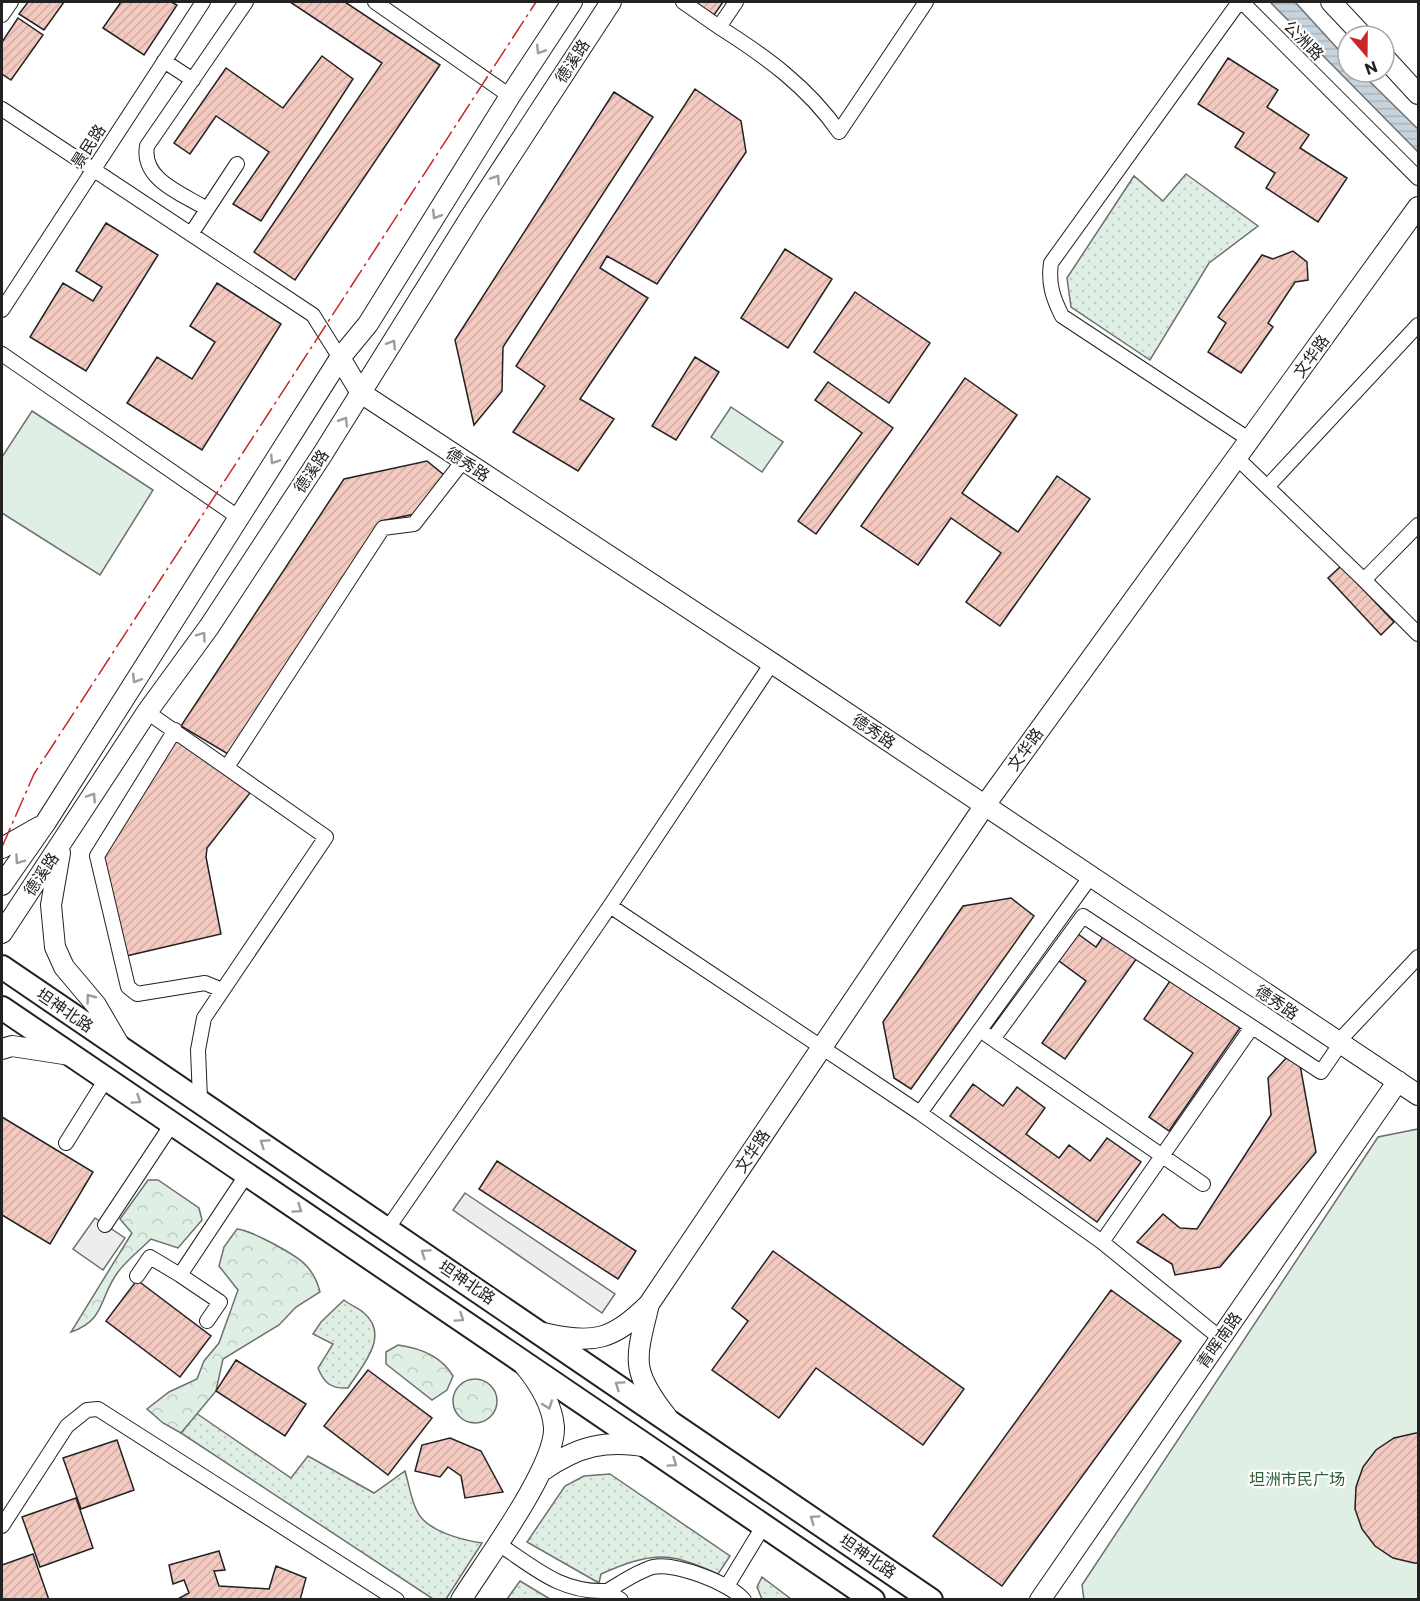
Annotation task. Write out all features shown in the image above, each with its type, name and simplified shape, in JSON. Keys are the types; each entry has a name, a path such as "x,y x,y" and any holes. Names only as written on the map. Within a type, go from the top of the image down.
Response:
{"main road":[{"name":"坦神北路","path":"2,966 931,1599"},
{"name":"坦神北路","path":"2,1008 873,1599"}],"street":[{"path":"2,15 11,2"},
{"name":"景民路","path":"2,310 203,2"},
{"path":"207,209 154,176 147,166 145,155 147,146 246,2"},
{"path":"375,2 510,96"},
{"name":"德溪路","path":"2,885 46,822 340,358 368,324 510,96 572,2"},
{"name":"德溪路","path":"2,933 147,712 209,627 611,2"},
{"path":"683,2 779,67 808,94 839,132 926,2"},
{"path":"719,27 736,2"},
{"path":"1240,2 1051,263 1049,279 1051,291 1062,316 1250,440"},
{"name":"公洲路","path":"1240,2 1419,178"},
{"path":"1330,2 1352,24"},
{"path":"164,61 193,80"},
{"path":"1396,70 1419,94"},
{"path":"2,109 313,315 340,358"},
{"path":"191,234 237,164"},
{"name":"文华路","path":"650,1304 985,805 1419,207"},
{"path":"1267,487 1419,325"},
{"path":"2,354 238,517"},
{"name":"德秀路","path":"340,358 361,393 772,663 1419,1095"},
{"path":"1237,458 1419,634"},
{"path":"227,767 383,528 414,524 464,461"},
{"path":"1364,580 1419,525"},
{"path":"388,1228 610,906 772,663"},
{"path":"147,712 326,837 204,1018 198,1050 200,1099"},
{"path":"175,730 97,856 128,987 137,994 205,983 222,990"},
{"path":"2,848 46,822"},
{"path":"67,835 58,858 52,887 51,905 55,947 64,967 96,1005 121,1048"},
{"path":"920,1113 1091,876"},
{"path":"610,906 823,1046 920,1113 1102,1242 1220,1338"},
{"path":"993,1038 1083,916 1322,1072 1339,1043 1419,957"},
{"path":"1102,1242 1252,1027"},
{"path":"980,1030 1203,1184"},
{"path":"2,1049 12,1046 70,1055"},
{"path":"66,1143 106,1079"},
{"name":"青晖南路","path":"1040,1599 1398,1081"},
{"path":"105,1225 172,1124"},
{"path":"180,1275 247,1174"},
{"path":"138,1276 150,1257 180,1275 220,1302 207,1321"},
{"path":"543,1333 568,1339 597,1340 622,1329 650,1304"},
{"path":"650,1304 637,1362 640,1375 648,1391 668,1419"},
{"path":"461,1599 542,1471 554,1428 550,1409 537,1380 517,1356"},
{"path":"2,1526 67,1426 87,1410 98,1410 397,1599"},
{"path":"542,1471 563,1456 583,1447 629,1444 651,1448"},
{"path":"727,1586 764,1525"},
{"path":"497,1543 563,1586 591,1592 607,1591 654,1567 674,1568 727,1586 744,1599"},
{"path":"607,1591 621,1599"}],"green space":[{"path":"1186,174 1258,226 1209,263 1150,360 1071,307 1067,278 1134,176 1163,201"},
{"path":"731,407 783,442 762,472 711,437"},
{"path":"32,411 153,490 100,575 2,513 2,457"},
{"name":"坦洲市民广场","path":"1418,1129 1418,1599 1084,1600 1082,1585 1378,1137"},
{"path":"148,1180 158,1180 199,1208 202,1220 178,1248 151,1239 118,1272 90,1321 71,1332 132,1233 120,1219"},
{"path":"237,1229 247,1231 296,1257 313,1274 320,1292 296,1307 279,1325 223,1359 216,1391 181,1433 163,1423 147,1409 169,1392 197,1379 204,1361 219,1343 238,1290 219,1266 224,1247"},
{"path":"344,1300 364,1313 372,1322 375,1331 371,1351 348,1388 333,1386 323,1378 318,1368 333,1344 313,1334 321,1322"},
{"path":"398,1345 430,1354 443,1364 453,1376 447,1390 432,1400 386,1364 386,1352"},
{"path":"475,1379 490,1386 497,1401 490,1416 475,1423 460,1416 453,1401 460,1386"},
{"path":"196,1413 291,1478 308,1456 374,1493 405,1471 413,1502 428,1524 445,1533 482,1543 446,1599 433,1599 181,1433"},
{"path":"610,1474 730,1556 718,1574 686,1561 660,1557 633,1561 601,1574 599,1583 527,1542 565,1486 584,1476"},
{"path":"762,1577 791,1599 762,1599 757,1587"},
{"path":"520,1581 550,1599 507,1599"}],"shaded area":[{"path":"1270,2 1295,2 1336,47 1336,69"},
{"path":"1351,84 1372,84 1418,129 1418,152"},
{"path":"465,1193 615,1294 602,1313 453,1210"},
{"path":"95,1218 125,1238 103,1270 73,1249"}],"building":[{"path":"28,2 64,2 44,30 19,14"},
{"path":"121,2 171,2 177,5 144,55 103,28"},
{"path":"290,2 345,2 440,65 295,280 254,252 382,63"},
{"path":"694,2 723,2 714,15"},
{"path":"18,18 43,35 11,80 2,74 2,42"},
{"path":"322,56 353,79 261,221 233,204 269,152 216,116 190,154 174,143 226,68 283,108"},
{"path":"1228,58 1278,90 1267,107 1309,135 1300,148 1347,178 1318,222 1266,188 1275,173 1235,147 1244,133 1198,104"},
{"path":"695,89 741,121 746,152 657,284 607,256 600,268 648,298 580,399 614,419 578,471 513,432 545,386 516,366"},
{"path":"614,92 653,117 503,347 502,391 474,425 455,340"},
{"path":"106,223 158,255 86,371 30,337 63,283 93,301 102,287 76,271"},
{"path":"785,249 832,279 788,348 741,318"},
{"path":"1293,251 1307,262 1308,280 1295,282 1268,323 1273,327 1241,373 1208,352 1226,323 1218,317 1262,255 1273,259"},
{"path":"217,283 281,324 202,450 127,403 157,357 192,379 215,342 190,326"},
{"path":"855,292 930,343 889,403 814,352"},
{"path":"695,357 719,372 676,440 652,426"},
{"path":"965,378 1017,415 962,493 1018,532 1057,476 1090,499 1000,626 966,602 1001,553 951,518 918,565 861,526"},
{"path":"828,382 893,428 816,534 798,521 862,433 815,400"},
{"path":"427,461 444,475 415,514 381,521 228,754 181,726 344,479"},
{"path":"1341,566 1394,622 1381,635 1328,578"},
{"path":"176,740 250,793 207,848 206,857 221,934 126,956 103,852"},
{"path":"1011,898 1034,916 911,1089 894,1078 883,1022 963,906"},
{"path":"1078,934 1096,947 1104,935 1137,958 1065,1059 1042,1043 1086,981 1059,961"},
{"path":"1170,981 1240,1028 1169,1131 1149,1117 1193,1053 1144,1019"},
{"path":"1288,1056 1300,1065 1316,1152 1220,1267 1175,1275 1172,1264 1137,1242 1163,1214 1180,1228 1197,1229 1271,1115 1268,1078"},
{"path":"973,1084 1003,1106 1017,1087 1045,1108 1026,1134 1059,1158 1069,1145 1090,1161 1107,1138 1141,1162 1097,1222 950,1116"},
{"path":"2,1117 93,1172 50,1244 2,1215"},
{"path":"497,1161 636,1251 618,1279 479,1189"},
{"path":"773,1251 964,1389 923,1445 816,1368 779,1418 712,1370 748,1321 732,1308"},
{"path":"137,1280 211,1336 180,1377 106,1321"},
{"path":"1111,1290 1181,1341 1002,1586 933,1536"},
{"path":"236,1360 306,1404 285,1436 216,1391"},
{"path":"368,1370 432,1418 388,1475 324,1426"},
{"path":"1418,1433 1418,1563 1414,1563 1393,1558 1375,1546 1362,1529 1355,1509 1356,1487 1363,1467 1376,1450 1394,1438"},
{"path":"450,1438 481,1451 503,1492 465,1498 461,1476 448,1467 440,1477 415,1471 422,1445"},
{"path":"117,1440 134,1490 81,1509 63,1458"},
{"path":"76,1498 93,1548 40,1567 22,1517"},
{"path":"219,1551 225,1570 214,1571 219,1586 269,1589 276,1566 306,1578 300,1600 176,1600 189,1593 184,1580 173,1584 169,1565"},
{"path":"33,1554 49,1600 2,1600 2,1565"}],"power":[{"path":"2,847 34,774 536,2"}]}
